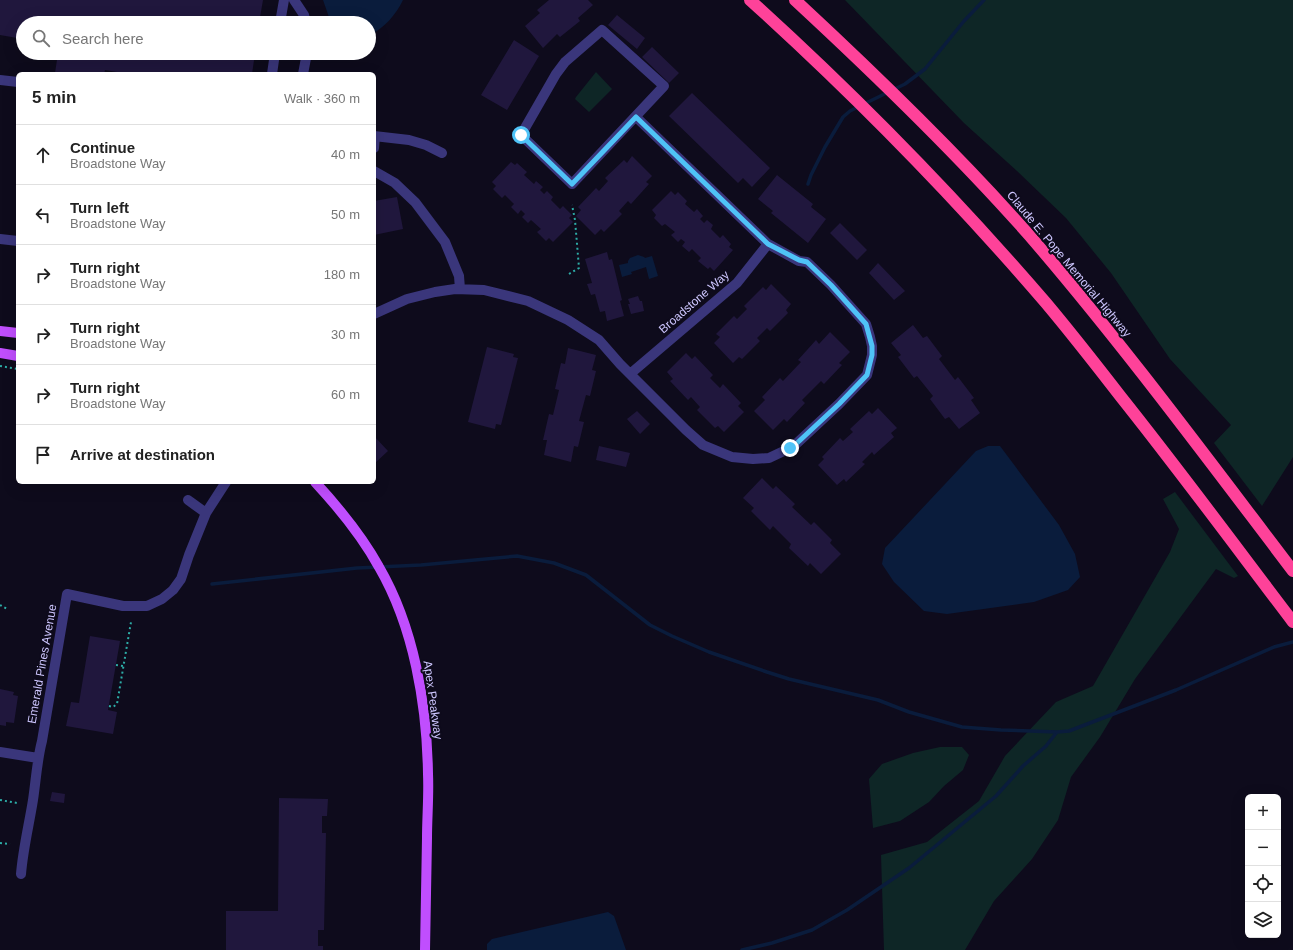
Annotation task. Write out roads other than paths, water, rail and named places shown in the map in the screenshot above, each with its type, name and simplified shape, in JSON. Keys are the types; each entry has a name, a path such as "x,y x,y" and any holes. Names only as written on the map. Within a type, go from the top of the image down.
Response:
{"highway":[{"path":"750,0 867,110 957,204 1047,304 1154,439 1293,622"},
{"name":"Claude E. Pope Memorial Highway","path":"794,0 872,71 961,161 1028,235 1114,339 1293,571"}],"main road":[{"path":"0,331 16,333"},
{"path":"0,353 16,356"},
{"name":"Apex Peakway","path":"318,484 362,540 380,567 408,634 418,676 425,723 428,774 425,950"}],"street":[{"path":"281,16 284,0"},
{"path":"294,0 304,16"},
{"path":"602,30 664,86 636,117 572,184 521,135 560,68 602,30"},
{"path":"272,72 274,60"},
{"path":"303,72 305,60"},
{"path":"0,80 16,82"},
{"path":"376,313 407,298 435,292 484,290 509,295 528,301 568,320 599,340 630,374 703,445 732,457 753,459 769,458 796,444 839,404 867,375 872,355 872,346 866,324 831,285 807,262 799,260 768,244 636,117"},
{"path":"376,136 409,140 426,145 442,153"},
{"path":"376,172 395,183 415,202 445,242 459,276 460,290"},
{"path":"0,238 16,241"},
{"name":"Broadstone Way","path":"630,374 737,283 768,244"},
{"name":"Emerald Pines Avenue","path":"21,874 22,856 33,798 38,758 67,594 124,606 147,606 162,599 173,590 182,578 189,555 206,512 225,484"},
{"path":"188,500 206,512"},
{"path":"0,752 38,758"}],"water":[{"path":"323,0 403,0 389,21 376,32 376,16 329,16"},
{"path":"638,255 645,258 652,256 658,276 649,279 646,267 622,277 619,265 628,263 630,258"},
{"path":"988,446 1000,446 1059,525 1075,554 1080,577 1068,590 1034,602 947,614 924,611 894,582 882,564 885,548 976,451"},
{"path":"608,912 614,916 626,950 487,950 487,944 492,939"}],"waterway":[{"path":"864,104 905,84 925,69 964,21 984,0"},
{"path":"808,184 825,147 843,117 858,107"},
{"path":"212,584 357,568 421,565 517,556 554,563 586,575 650,625 709,652 789,679 878,700 909,712 962,727 1001,730 1069,731 1176,690 1274,647 1293,642"},
{"path":"742,950 772,943 812,930 847,910 909,868 996,796 1023,766 1046,746 1057,732"}]}
